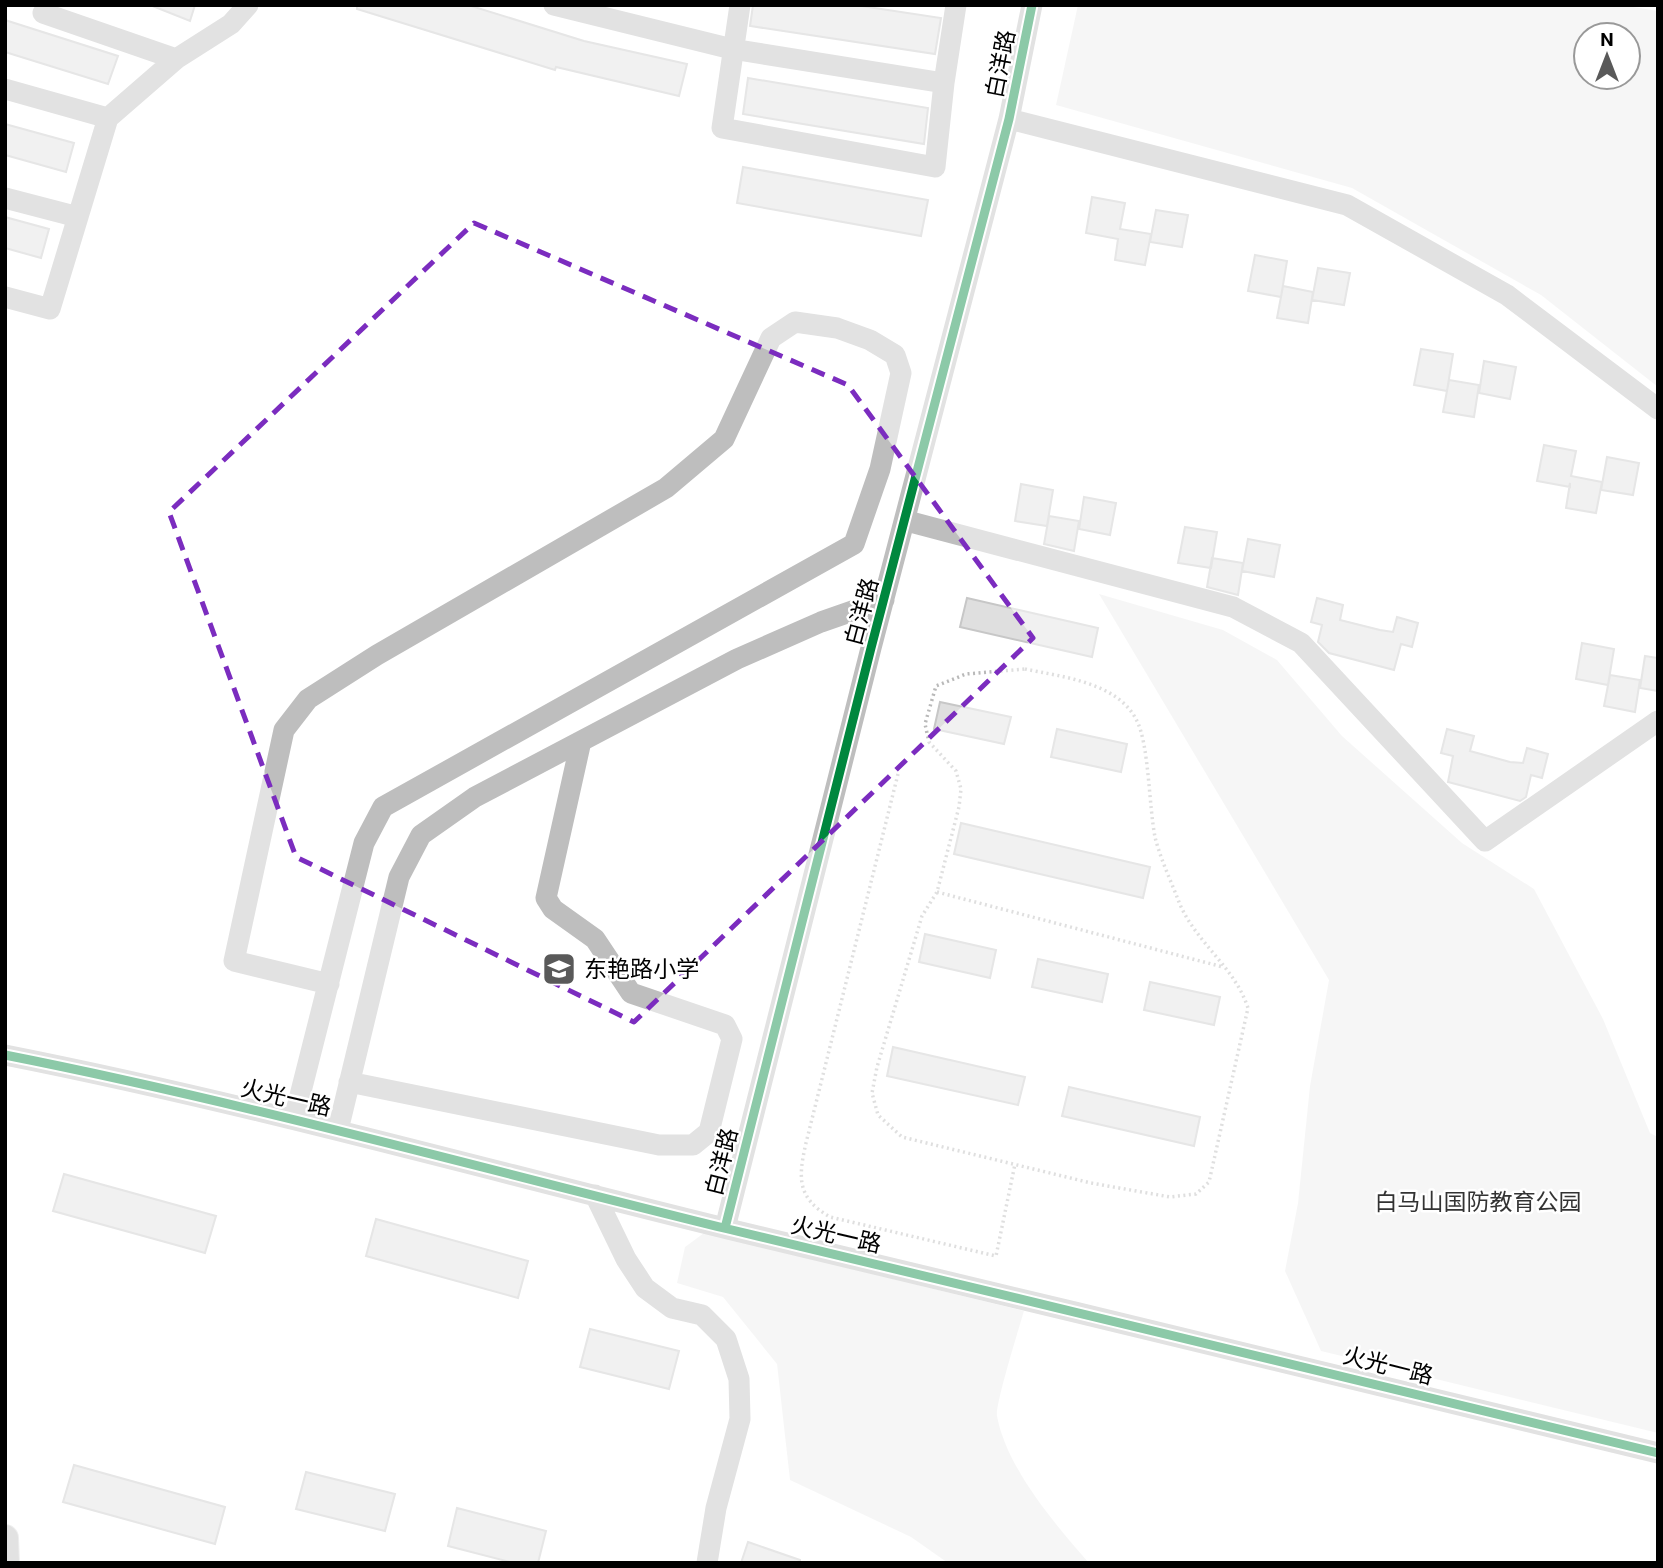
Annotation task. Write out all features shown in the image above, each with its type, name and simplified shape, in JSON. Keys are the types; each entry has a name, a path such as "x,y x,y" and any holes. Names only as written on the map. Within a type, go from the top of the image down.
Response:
{"main road":[{"path":"5,1538 6,1563"}],"street":[{"path":"5,297 50,309 108,118 176,59 231,24 248,5"},
{"path":"554,5 732,49 944,83"},
{"path":"740,5 722,128 935,167 956,5"},
{"name":"白洋路","path":"725,1228 1009,119 1032,5"},
{"path":"43,13 176,59"},
{"path":"5,89 108,118"},
{"path":"1009,119 1347,205 1507,295 1658,409"},
{"path":"5,198 78,218"},
{"path":"295,1119 329,984 364,843 383,807 854,544 880,469 893,417 901,373 895,355 870,340 837,328 795,322 771,338 724,439 666,488 377,655 308,699 284,730 234,961 329,984"},
{"path":"907,521 1233,607 1301,643 1485,841 1658,721"},
{"path":"338,1130 399,877 421,835 475,797 737,659 821,622 884,600"},
{"path":"349,1082 659,1145 693,1145 709,1132 732,1039 725,1026 631,993 595,939 554,909 546,898 581,741"},
{"name":"火光一路","path":"5,1055 295,1119 725,1228 1349,1376 1658,1453"},
{"path":"595,1195 626,1259 645,1288 672,1308 702,1315 726,1339 739,1379 740,1419 716,1508 707,1563"}],"path":[{"path":"1025,669 1087,683 1115,696 1137,720 1155,839 1192,928 1241,987 1248,1007 1209,1182 1196,1194 1170,1197 1091,1183 1014,1164 902,1137 878,1115 872,1093 914,939 922,916 937,892 961,789 957,771 929,742 926,714 936,686 965,674 1025,669"},
{"path":"898,774 806,1143 801,1166 802,1186 811,1206 830,1217 996,1256 1014,1164"},
{"path":"937,892 1225,967"}],"highlighted area":[{"path":"474,223 848,385 1033,638 634,1022 296,857 169,512"}],"green space":[{"path":"1078,5 1621,5 1658,11 1658,387 1541,295 1352,188 1056,105"},
{"name":"白马山国防教育公园","path":"1099,594 1223,630 1277,660 1342,736 1462,843 1534,889 1603,1019 1650,1133 1658,1137 1658,1433 1321,1351 1285,1271 1298,1203 1310,1086 1329,980"},
{"path":"704,1233 1024,1311 997,1409 1002,1436 1034,1495 1089,1563 948,1563 911,1537 790,1480 777,1364 723,1297 677,1283 685,1247"}],"building":[{"path":"150,5 195,5 190,21"},
{"path":"357,5 468,5 584,41 687,64 679,96 556,67 555,70 357,9"},
{"path":"753,5 855,5 941,18 935,54 750,26"},
{"path":"5,20 118,56 108,84 5,52"},
{"path":"748,78 928,108 924,144 743,114"},
{"path":"5,124 74,143 66,172 5,155"},
{"path":"743,167 928,200 921,236 737,203"},
{"path":"1092,197 1125,203 1120,229 1151,234 1145,265 1115,260 1118,239 1086,233"},
{"path":"1156,210 1188,215 1182,247 1150,242"},
{"path":"5,217 49,229 41,258 5,248"},
{"path":"1255,255 1287,261 1281,297 1248,291"},
{"path":"1318,268 1350,273 1344,305 1312,300"},
{"path":"1283,286 1313,292 1308,323 1277,318"},
{"path":"1421,349 1453,354 1447,391 1414,385"},
{"path":"1484,361 1516,367 1510,399 1479,393"},
{"path":"1449,380 1479,385 1474,417 1443,412"},
{"path":"1544,445 1576,451 1571,476 1602,482 1596,513 1566,508 1569,487 1537,481"},
{"path":"1607,457 1639,463 1633,495 1601,490"},
{"path":"1021,484 1053,490 1047,526 1015,521"},
{"path":"1084,497 1116,503 1110,535 1079,529"},
{"path":"1049,516 1079,521 1074,551 1044,544"},
{"path":"1185,527 1217,532 1211,568 1178,563"},
{"path":"1248,539 1280,545 1274,577 1242,571"},
{"path":"1212,558 1243,563 1238,595 1207,587"},
{"path":"967,598 1098,628 1092,657 960,627"},
{"path":"1317,598 1343,605 1340,620 1380,630 1393,632 1397,617 1418,623 1412,647 1401,644 1394,670 1329,653 1318,642 1322,625 1311,622"},
{"path":"1582,643 1614,649 1608,685 1576,679"},
{"path":"1645,656 1658,658 1658,691 1640,688"},
{"path":"1610,675 1640,680 1635,712 1604,706"},
{"path":"940,702 1011,717 1004,744 934,729"},
{"path":"1057,729 1127,744 1121,772 1051,757"},
{"path":"1447,729 1474,736 1470,751 1510,762 1523,763 1527,748 1548,754 1542,778 1531,775 1526,797 1520,801 1448,782 1453,756 1441,753"},
{"path":"961,823 1150,867 1143,898 954,854"},
{"path":"925,934 996,950 990,978 919,962"},
{"path":"1038,959 1108,974 1102,1002 1032,987"},
{"path":"1150,982 1220,997 1214,1025 1144,1010"},
{"path":"893,1047 1025,1077 1018,1105 887,1076"},
{"path":"1069,1087 1200,1117 1194,1146 1062,1116"},
{"path":"64,1174 216,1216 205,1253 53,1211"},
{"path":"376,1219 528,1261 518,1298 366,1256"},
{"path":"590,1329 679,1351 669,1389 580,1367"},
{"path":"74,1465 225,1507 215,1544 63,1502"},
{"path":"306,1472 395,1494 385,1531 296,1509"},
{"path":"457,1508 546,1531 538,1563 514,1563 448,1546"},
{"path":"748,1542 800,1560 800,1563 741,1563"}],"cycle path":[{"path":"725,1228 871,648 1009,119 1032,5"},
{"path":"5,1055 187,1094 728,1229 1658,1453"}],"place":[{"name":"东艳路小学","path":"559,969"}]}
